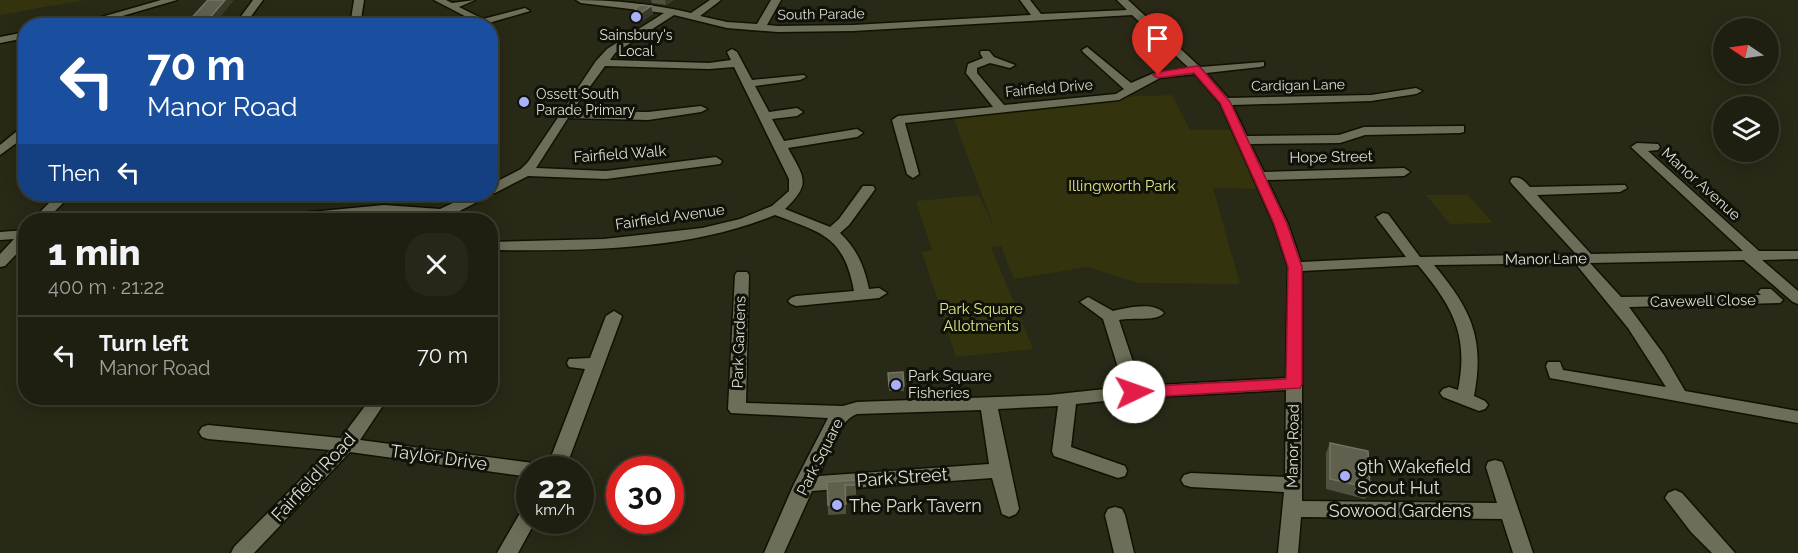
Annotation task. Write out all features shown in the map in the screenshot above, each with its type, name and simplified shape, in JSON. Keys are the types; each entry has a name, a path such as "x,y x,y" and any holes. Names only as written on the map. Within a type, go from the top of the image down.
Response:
{"street":[{"path":"105,18 172,0"},
{"path":"245,18 258,0"},
{"path":"356,18 359,0"},
{"path":"440,0 474,18"},
{"path":"451,6 470,0"},
{"name":"South Parade","path":"581,0 672,12 727,25 760,28 853,28 1135,12"},
{"path":"692,17 716,0"},
{"path":"760,28 776,0"},
{"path":"1025,0 1038,16"},
{"name":"Manor Road","path":"1122,0 1197,69 1225,102 1281,224 1295,267 1294,484 1288,553"},
{"path":"498,18 525,11"},
{"path":"498,186 525,172 600,63 622,43 672,12"},
{"path":"0,40 18,37"},
{"path":"1074,48 1091,50 1131,89"},
{"path":"1000,108 971,73 972,66 988,56 1010,65"},
{"path":"600,63 709,66 734,57 747,84 800,77"},
{"name":"Fairfield Drive","path":"913,174 898,120 1119,97 1147,79 1158,75 1260,64"},
{"name":"Fairfield Avenue","path":"498,246 562,246 669,237 747,222 763,217 788,202 795,192 797,183 782,145 747,84"},
{"name":"Cardigan Lane","path":"1225,102 1371,98 1416,91"},
{"path":"564,114 648,116 702,109"},
{"path":"766,116 797,112"},
{"path":"1244,140 1340,139 1364,131 1460,129"},
{"path":"782,145 857,133"},
{"path":"0,151 18,136"},
{"name":"Manor Avenue","path":"1654,147 1637,147 1751,255"},
{"name":"Fairfield Walk","path":"525,172 606,175 716,161"},
{"name":"Hope Street","path":"1259,176 1404,172"},
{"path":"1595,178 1605,188"},
{"path":"1620,188 1522,186 1619,302 1669,375 1679,396"},
{"path":"832,232 844,222 868,189"},
{"path":"46,213 58,201"},
{"path":"446,213 469,201"},
{"path":"342,213 384,209 411,213"},
{"path":"774,210 832,232 845,243 859,272 862,295"},
{"path":"1383,216 1455,301 1464,318 1470,339 1472,362 1464,399"},
{"path":"0,236 18,235"},
{"path":"0,263 18,243"},
{"path":"1751,255 1798,299"},
{"name":"Manor Lane","path":"1295,267 1419,261 1798,255"},
{"name":"Park Gardens","path":"741,275 737,410 843,412"},
{"name":"Cavewell Close","path":"1619,302 1775,300 1766,292"},
{"path":"796,301 879,293"},
{"path":"1088,302 1110,317 1134,392"},
{"path":"1110,317 1131,312 1156,313"},
{"path":"560,456 614,316"},
{"path":"575,363 596,364"},
{"path":"1554,366 1556,374 1798,417"},
{"name":"Park Square","path":"774,553 804,484 835,421 843,412 858,408 1068,399 1134,392 1294,384"},
{"path":"1068,399 1061,451 1118,471"},
{"path":"988,402 1009,509"},
{"name":"Fairfield Road","path":"241,553 346,445 376,405"},
{"name":"Taylor Drive","path":"208,432 346,445 516,468"},
{"path":"1495,467 1523,553"},
{"name":"Park Street","path":"804,484 1000,470"},
{"path":"1191,480 1294,484"},
{"path":"1675,498 1698,526 1725,553"},
{"name":"Sowood Gardens","path":"1292,509 1508,511"},
{"path":"1115,515 1124,553"},
{"path":"507,553 518,534"}],"green space":[{"path":"0,0 85,0 0,15"},
{"name":"Illingworth Park","path":"1172,95 1190,130 1230,130 1244,140 1265,189 1213,188 1240,284 1139,283 1087,267 1014,279 1001,246 991,247 1033,349 956,357 922,252 932,250 916,201 979,195 995,230 952,114 1119,97"},
{"path":"1426,195 1468,195 1493,223 1450,224"}],"building":[{"path":"208,0 225,0 210,18 192,18"},
{"path":"640,5 651,6 639,14 635,9"},
{"path":"903,372 904,386 889,386 888,373"},
{"name":"9th Wakefield Scout Hut","path":"1330,443 1368,451 1370,488 1330,479"},
{"path":"856,480 856,485 845,485 846,504 828,505 827,482"}],"place":[{"name":"Sainsbury's Local","path":"636,17"},
{"name":"Ossett South Parade Primary","path":"524,102"},
{"name":"Park Square Fisheries","path":"896,385"},
{"name":"9th Wakefield Scout Hut","path":"1345,476"},
{"name":"The Park Tavern","path":"837,505"}],"route":[{"path":"1134,392 1294,384 1295,267 1281,224 1225,102 1197,69 1158,75"}],"park label":[{"name":"Park Square Allotments","path":"981,318"}]}
